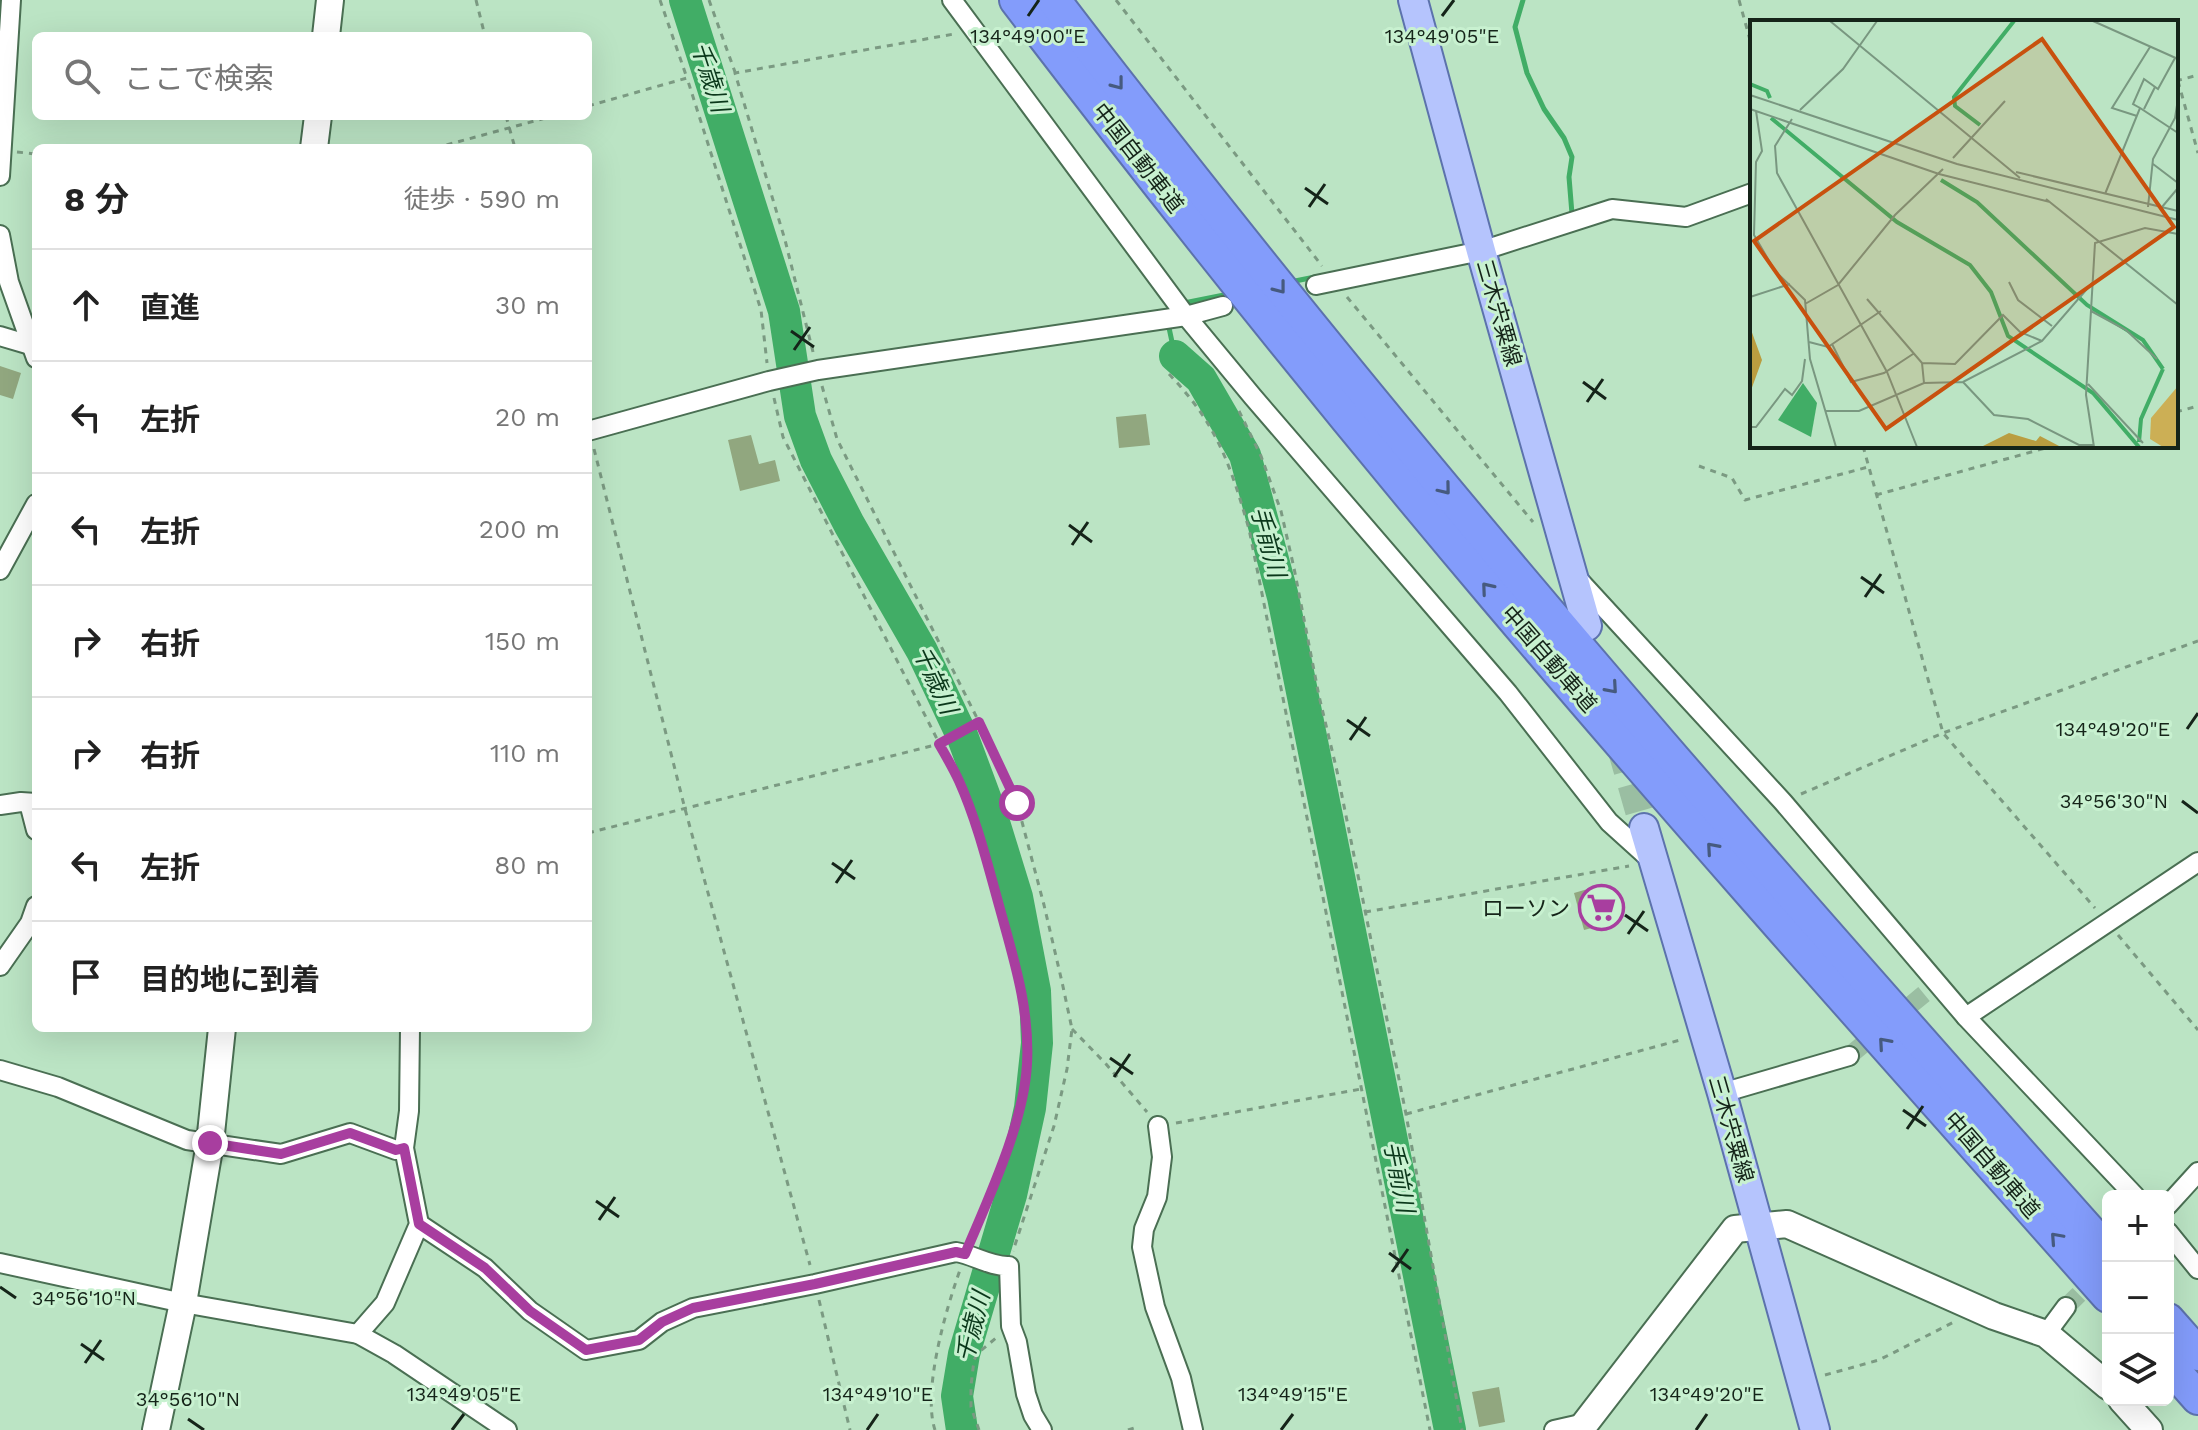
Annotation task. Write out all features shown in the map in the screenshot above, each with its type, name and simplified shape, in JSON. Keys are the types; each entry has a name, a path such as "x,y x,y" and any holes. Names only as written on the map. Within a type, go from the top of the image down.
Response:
{"highway":[{"name":"中国自動車道","path":"1016,0 1301,364 1495,598 2102,1289"},
{"name":"中国自動車道","path":"1054,0 1315,332 1519,579 1752,850 2102,1245"},
{"path":"2174,1327 2198,1354"},
{"path":"2174,1371 2198,1398"}],"main road":[{"name":"三木宍粟線","path":"1413,0 1587,626"},
{"name":"三木宍粟線","path":"1644,828 1722,1093 1815,1430"}],"street":[{"path":"0,176 4,57 11,0"},
{"path":"326,32 330,0"},
{"path":"952,0 1186,316 1508,693 1609,822 1653,862"},
{"path":"314,144 318,120"},
{"path":"1316,285 1481,251 1612,209 1686,217 1750,194"},
{"path":"0,235 9,282 32,349"},
{"path":"592,430 814,371 1186,316 1223,306"},
{"path":"0,336 32,352"},
{"path":"0,570 32,511"},
{"path":"1571,571 1783,802 1930,989 1966,1017 2129,1190"},
{"path":"0,805 32,803"},
{"path":"1966,1017 2198,862"},
{"path":"0,966 32,917"},
{"path":"156,1430 183,1303 210,1143 222,1032"},
{"path":"358,1334 385,1303 419,1224 404,1148 409,1111 410,1032"},
{"path":"1722,1093 1849,1056"},
{"path":"0,1070 58,1087 187,1140 281,1154 350,1133 396,1150 404,1148"},
{"path":"1158,1126 1162,1157 1157,1197 1144,1229 1142,1247 1155,1307 1181,1378 1193,1430"},
{"path":"2174,1198 2198,1172"},
{"path":"419,1224 485,1268 530,1311 586,1350 639,1340 662,1322 693,1308 956,1252 969,1255 1004,1267 1011,1326 1017,1342 1026,1394 1042,1430"},
{"path":"1554,1430 1582,1427 1735,1229 1759,1226 1787,1224 1994,1316 2046,1334 2102,1381"},
{"path":"2174,1239 2198,1269"},
{"path":"0,1263 183,1303 358,1334 394,1354 507,1430"},
{"path":"2046,1334 2066,1307"},
{"path":"2127,1406 2149,1430"}],"path":[{"path":"476,0 484,32"},
{"path":"660,0 761,310 783,437 959,782 985,857 1019,976 1025,1009 1027,1064 1019,1111 969,1255 953,1288 934,1368 931,1417 935,1430"},
{"path":"709,0 735,73 785,240 814,371 837,439 1017,803 1044,905 1072,1029 1054,1126 1004,1267"},
{"path":"1739,0 1750,40"},
{"path":"735,73 974,30"},
{"path":"2178,81 2198,75"},
{"path":"592,105 687,78"},
{"path":"2178,84 2198,153"},
{"path":"507,120 514,144"},
{"path":"450,144 538,120"},
{"path":"1169,374 1193,401 1212,430 1234,477 1249,529 1430,1430"},
{"path":"2178,411 2198,406"},
{"path":"1238,409 1261,456 1281,511 1406,1114 1462,1430"},
{"path":"592,443 685,809 815,1284 850,1430"},
{"path":"1863,448 1943,733 2198,1030"},
{"path":"1876,495 2046,448"},
{"path":"1699,466 1732,478 1745,500 1868,467"},
{"path":"1783,802 1943,733 2198,641"},
{"path":"592,832 939,744 979,722"},
{"path":"1365,912 1653,862"},
{"path":"1072,1029 1133,1094 1158,1126 1361,1089"},
{"path":"1406,1114 1703,1033"},
{"path":"1801,1379 1879,1360 1951,1325 1971,1306"},
{"path":"979,1430 971,1407 974,1360 978,1353 1011,1326"},
{"path":"1128,1430 1134,1428"}],"building":[{"path":"0,366 21,373 13,399 0,395"},
{"path":"1146,414 1150,445 1119,448 1116,417"},
{"path":"751,435 759,464 775,460 780,481 740,491 728,440"},
{"path":"1605,884 1615,922 1584,930 1574,893"},
{"path":"1499,1387 1505,1422 1479,1427 1472,1392"}],"waterway":[{"name":"千歳川","path":"685,0 784,311 800,416 816,460 922,651 963,738 1017,897 1035,991 1037,1043 1030,1108 1011,1195 964,1354 957,1396 962,1430"},
{"name":"手前川","path":"1523,0 1515,27 1527,73 1572,157 1569,177 1572,214 1569,215"},
{"name":"手前川","path":"1290,282 1315,277"},
{"name":"手前川","path":"1184,303 1229,294"},
{"name":"手前川","path":"1168,323 1175,356"},
{"name":"手前川","path":"1175,356 1201,379 1245,455 1283,597 1450,1430"}],"tunnel":[{"path":"1620,744 1644,828"},
{"path":"1849,1056 1924,994"},
{"path":"2066,1307 2102,1272"}],"place":[{"name":"ローソン","path":"1601,908"}],"route":[{"path":"210,1143 281,1154 350,1133 396,1150 404,1148 419,1224 485,1268 530,1311 586,1350 639,1340 662,1322 693,1308 956,1252 965,1254 988,1200 1019,1111 1027,1064 1025,1009 1019,976 985,857 959,782 939,744 979,722 1017,803"}]}
